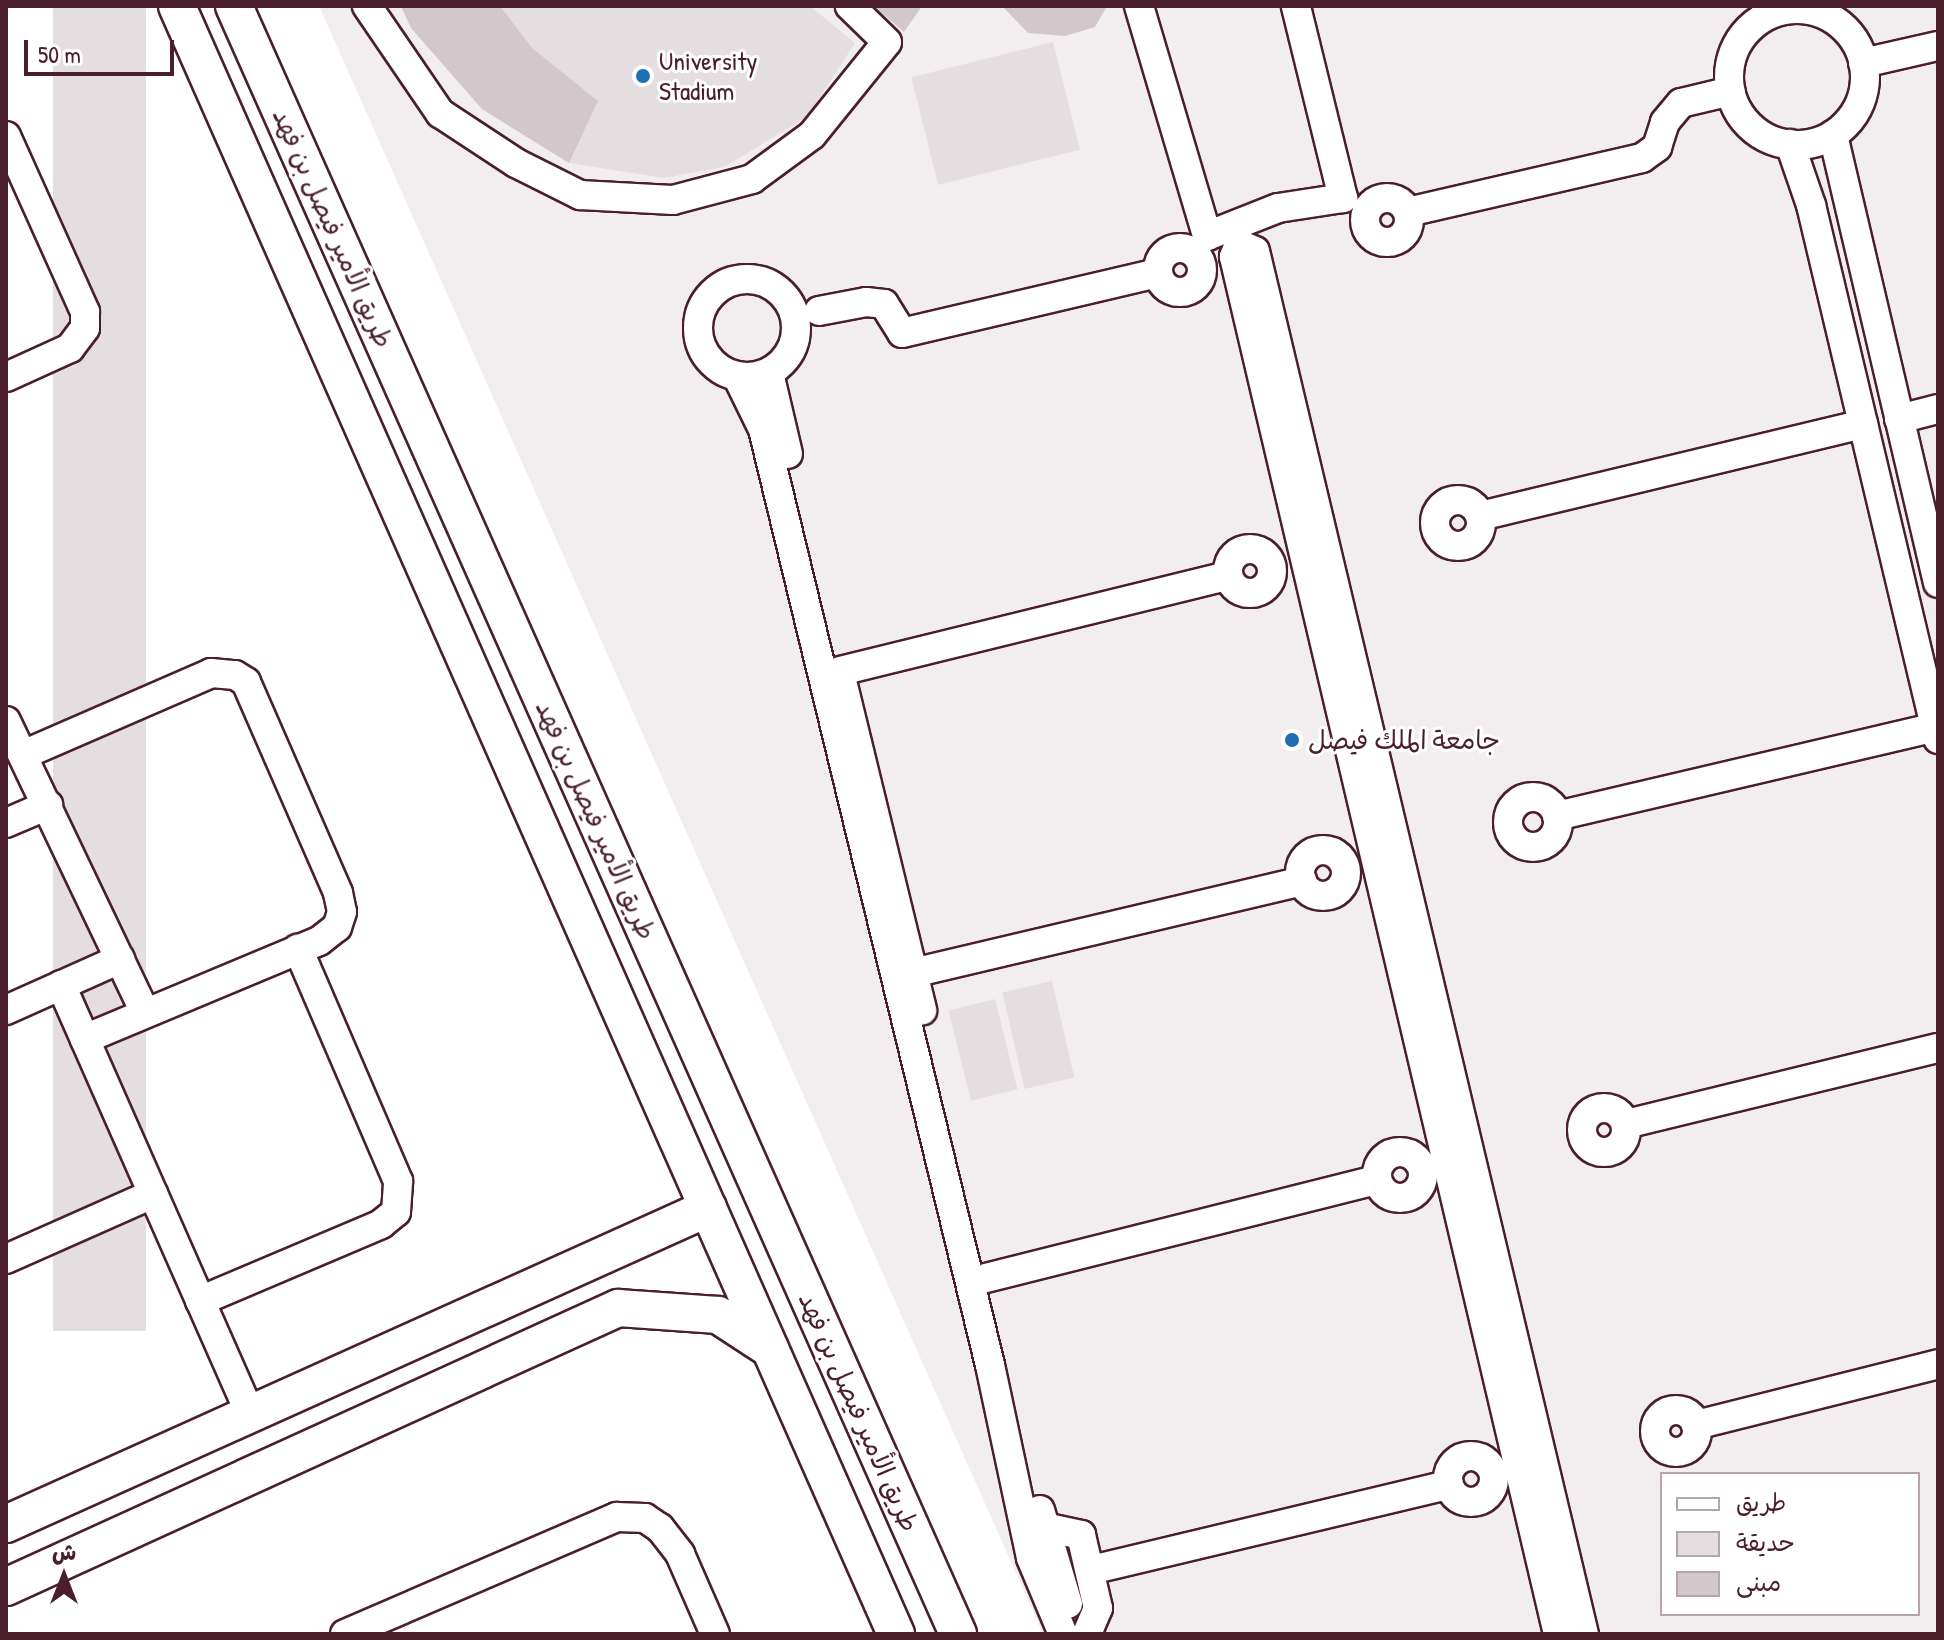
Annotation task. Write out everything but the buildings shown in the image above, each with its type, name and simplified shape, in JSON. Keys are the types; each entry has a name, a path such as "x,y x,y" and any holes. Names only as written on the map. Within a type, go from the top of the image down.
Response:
{"main road":[{"name":"طريق الأمير فيصل بن فهد","path":"177,6 896,1634"},
{"name":"طريق الأمير فيصل بن فهد","path":"234,6 958,1634"},
{"path":"6,1524 249,1411 708,1208"},
{"path":"6,1587 618,1308 718,1315 770,1349"}],"street":[{"path":"367,6 440,113 516,163 580,195 673,200 752,179 812,135 887,42 850,6"},
{"path":"1139,6 1207,236 1278,208 1343,198 1296,6"},
{"path":"1803,8 1846,29 1863,63 1865,84 1856,113 1833,135 1790,144 1748,126 1731,91 1729,70 1739,41 1763,13 1803,8"},
{"path":"1863,63 1938,46"},
{"path":"1408,212 1642,158 1657,147 1665,122 1681,103 1731,91"},
{"path":"1833,135 1938,583"},
{"path":"6,136 85,312 85,328 70,348 6,377"},
{"path":"1557,816 1936,733 1811,205 1790,144"},
{"path":"802,313 866,302 884,304 902,333 1158,273 1161,259 1171,249 1185,248 1197,256 1242,251"},
{"path":"1242,251 1558,1634"},
{"path":"1242,251 1584,1634"},
{"path":"747,278 778,289 802,313 792,350 769,373 737,376 716,366 701,347 697,331 705,301 731,281 747,278"},
{"path":"769,373 1044,1527 1084,1634"},
{"path":"737,376 763,429 990,1365 1031,1558 1063,1634"},
{"path":"1899,419 1938,409"},
{"path":"1480,516 1863,424"},
{"path":"840,671 1228,576"},
{"path":"25,754 211,673 246,682 338,893 342,912 337,927 298,949 85,1039"},
{"path":"6,721 25,754 145,1013"},
{"path":"6,823 48,805"},
{"path":"913,973 1302,881"},
{"path":"200,1301 381,1224 396,1212 398,1181 298,949"},
{"path":"6,1010 120,959"},
{"path":"61,985 249,1411"},
{"path":"1626,1124 1938,1048"},
{"path":"986,1278 1377,1180"},
{"path":"6,1259 153,1194"},
{"path":"1696,1425 1938,1364"},
{"path":"1091,1570 1449,1485"},
{"path":"345,1634 617,1517 645,1518 660,1528 680,1554 715,1634"},
{"path":"1044,1527 1081,1535 1098,1608 1084,1634"}],"shaded area":[{"name":"جامعة الملك فيصل","path":"319,6 1938,6 1938,1634 1043,1634"}],"green space":[{"path":"53,6 146,6 146,1331 53,1331"},
{"name":"University Stadium","path":"401,6 810,6 855,43 807,117 724,167 664,178 569,163 482,109 411,28"},
{"path":"1053,42 1080,150 938,185 911,77"},
{"path":"1052,981 1074,1077 1025,1089 1002,992"},
{"path":"995,999 1017,1089 971,1101 948,1011"}],"place":[{"name":"University Stadium","path":"643,76"},
{"name":"جامعة الملك فيصل","path":"1292,740"}]}
